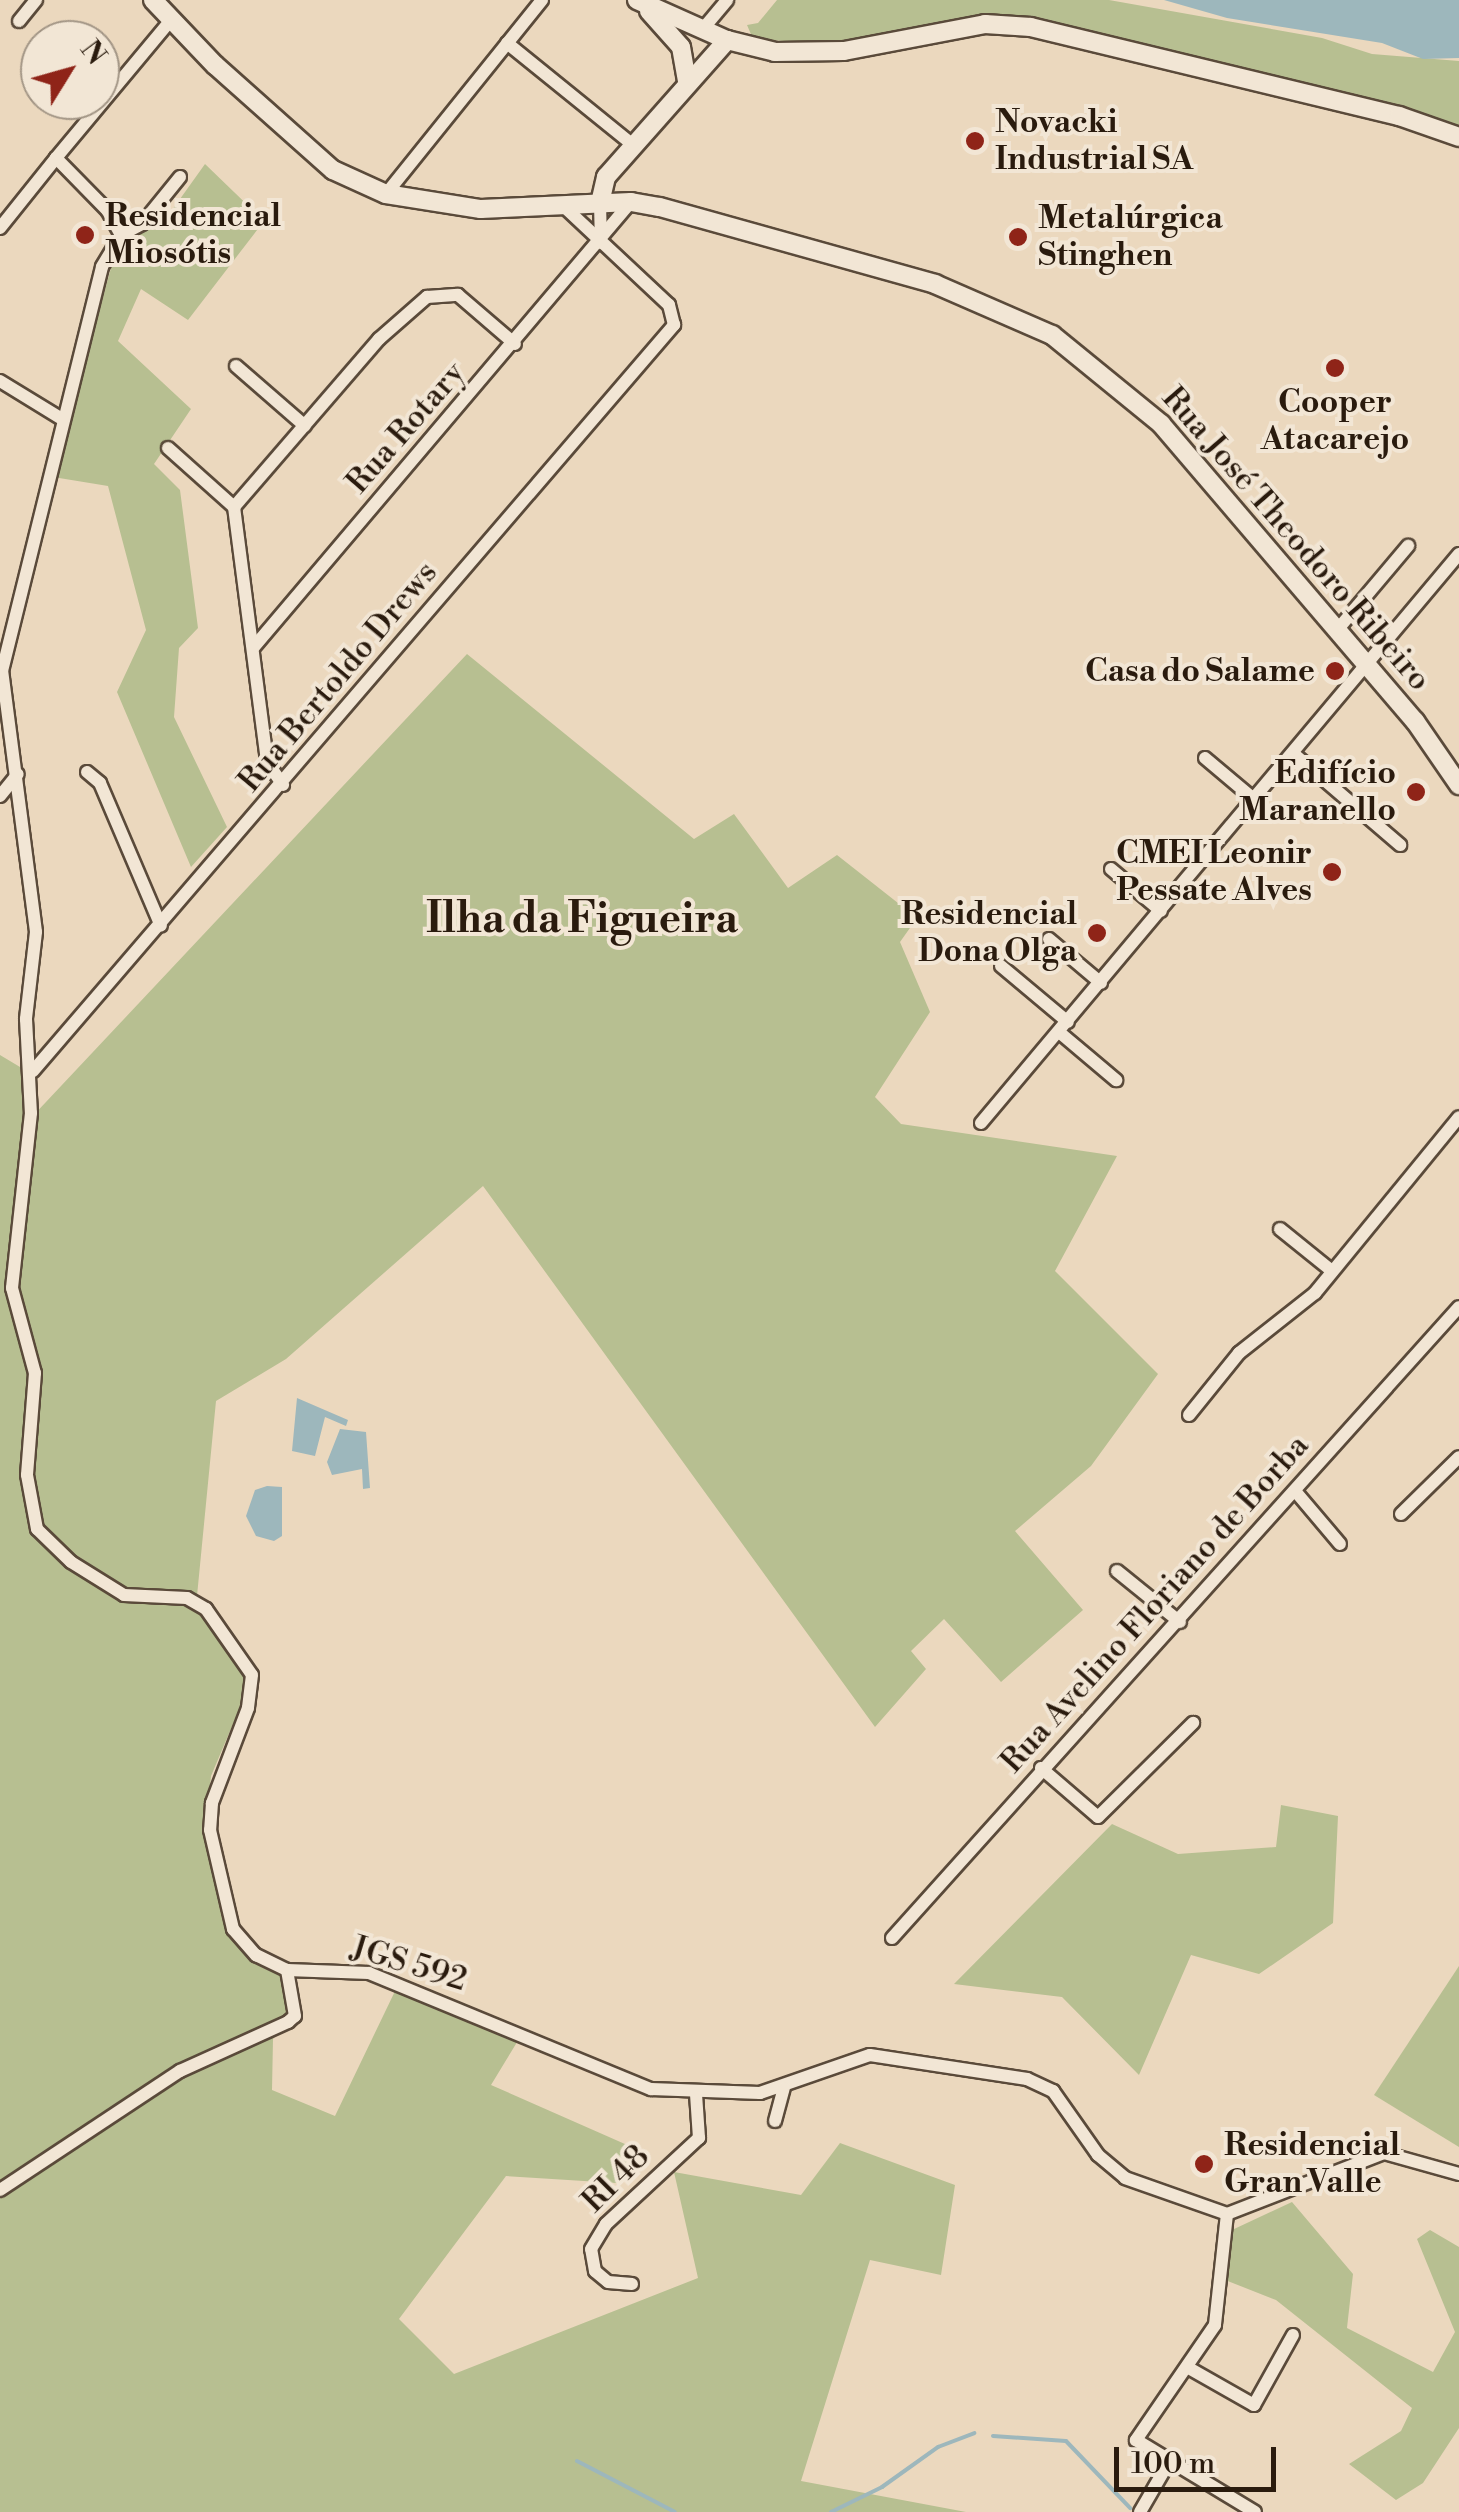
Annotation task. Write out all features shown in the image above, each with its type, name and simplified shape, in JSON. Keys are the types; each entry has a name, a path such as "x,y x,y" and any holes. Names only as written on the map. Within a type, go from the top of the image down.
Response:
{"main road":[{"name":"Rua José Theodoro Ribeiro","path":"153,0 170,21 333,170 386,194 481,210 631,202 935,284 1052,335 1161,424 1456,772"},
{"path":"641,4 727,40 811,54 954,27 1031,27 1399,116 1459,137"},
{"path":"641,4 681,47 688,82"},
{"path":"600,203 606,177 727,40"}],"street":[{"path":"19,21 36,0"},
{"path":"386,194 542,0"},
{"path":"702,30 726,0"},
{"path":"0,228 170,21"},
{"path":"507,43 633,146"},
{"path":"56,158 107,210 121,234"},
{"path":"0,2190 180,2072 295,2016 287,1970 256,1955 232,1929 210,1830 217,1776 248,1708 252,1675 206,1609 172,1596 124,1595 71,1562 37,1529 27,1476 36,1373 12,1288 32,1071 26,1019 36,932 18,774 1,693 4,650 22,608 62,419 102,267 121,234 142,224 180,177"},
{"name":"Rua Rotary","path":"253,648 600,245 631,202"},
{"path":"600,203 600,245"},
{"path":"562,204 600,245"},
{"name":"Rua Bertoldo Drews","path":"32,1071 161,926 674,325 676,314 600,245"},
{"path":"234,507 391,326 436,292 458,296 515,344"},
{"path":"236,366 305,426"},
{"path":"0,381 62,419"},
{"path":"168,448 234,507 267,762 282,785"},
{"path":"1338,629 1408,546"},
{"path":"981,1123 1459,554"},
{"path":"1294,754 1400,845"},
{"path":"1205,758 1256,800"},
{"path":"87,772 100,783 161,926"},
{"path":"0,796 18,774"},
{"path":"1111,869 1162,912"},
{"path":"1049,939 1101,983"},
{"path":"1001,966 1116,1080"},
{"path":"1189,1414 1238,1353 1302,1308 1459,1117"},
{"path":"1280,1228 1332,1272"},
{"name":"Rua Avelino Floriano de Borba","path":"892,1938 1042,1768 1180,1622 1459,1307"},
{"path":"1401,1514 1459,1457"},
{"path":"1296,1492 1340,1544"},
{"path":"1117,1571 1180,1622"},
{"path":"1042,1768 1098,1816 1193,1723"},
{"name":"JGS 592","path":"287,1970 369,1973 651,2089 696,2094 784,2088"},
{"path":"775,2121 784,2088 826,2066 870,2055 1027,2078 1053,2092 1098,2155 1125,2178 1227,2214 1384,2154 1459,2174"},
{"name":"RI 48","path":"632,2284 608,2282 596,2271 591,2249 606,2224 699,2138 696,2094"},
{"path":"1227,2214 1214,2325 1137,2434 1140,2445 1254,2512"},
{"path":"1188,2367 1254,2405 1293,2335"},
{"path":"1140,2512 1169,2462"}],"green space":[{"path":"777,0 1109,0 1322,38 1372,54 1459,61 1459,130 988,17 845,45 753,39 747,25 758,23"},
{"path":"205,164 264,221 188,320 141,289 118,341 191,409 154,464 180,490 198,628 179,648 174,717 227,827 191,867 117,692 146,630 108,486 53,477 111,268 131,239 165,220"},
{"path":"467,654 694,839 734,814 788,888 837,855 917,918 900,942 930,1012 875,1097 901,1124 1117,1156 1055,1271 1158,1374 1091,1466 1015,1531 1083,1610 1001,1682 944,1619 911,1651 926,1669 875,1727 483,1186 286,1359 216,1401 197,1596 222,1625 252,1679 211,1776 206,1827 230,1931 291,1973 294,2014 273,2039 272,2090 335,2116 397,1987 522,2034 491,2085 634,2148 616,2183 506,2176 399,2319 454,2374 698,2278 674,2172 801,2195 840,2143 955,2185 941,2275 870,2260 801,2481 966,2512 0,2512 0,1055 30,1073 30,1119"},
{"path":"1281,1805 1338,1816 1333,1923 1259,1974 1191,1955 1139,2075 1062,1997 954,1984 1112,1824 1178,1854 1276,1847"},
{"path":"1459,1966 1459,2147 1374,2095"},
{"path":"1292,2202 1353,2274 1347,2328 1433,2372 1455,2332 1417,2239 1430,2230 1459,2247 1459,2428 1423,2483 1396,2500 1349,2464 1401,2431 1412,2408 1276,2300 1220,2278 1232,2230"}],"water":[{"path":"1164,0 1459,0 1459,58 1423,59 1382,43 1227,18"},
{"path":"297,1398 348,1420 346,1426 325,1417 315,1456 292,1451"},
{"path":"340,1429 366,1432 370,1488 363,1489 362,1469 332,1475 327,1462"},
{"path":"282,1487 282,1536 274,1541 256,1536 246,1516 255,1490"}],"waterway":[{"path":"831,2512 882,2487 938,2447 974,2433"},
{"path":"993,2436 1066,2441 1130,2508"},
{"path":"577,2461 675,2512"}],"place":[{"name":"Novacki Industrial SA","path":"975,141"},
{"name":"Residencial Miosótis","path":"85,235"},
{"name":"Metalúrgica Stinghen","path":"1018,237"},
{"name":"Cooper Atacarejo","path":"1335,368"},
{"name":"Casa do Salame","path":"1335,671"},
{"name":"Edifício Maranello","path":"1416,792"},
{"name":"CMEI Leonir Pessate Alves","path":"1332,872"},
{"name":"Residencial Dona Olga","path":"1097,933"},
{"name":"Residencial Gran Valle","path":"1204,2164"}],"district":[{"name":"Ilha da Figueira","path":"582,920"}]}
